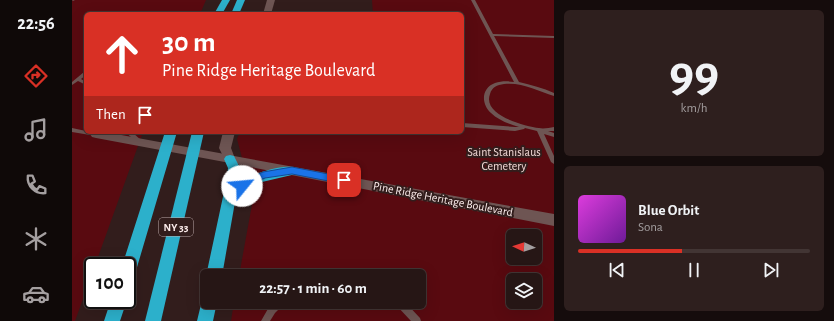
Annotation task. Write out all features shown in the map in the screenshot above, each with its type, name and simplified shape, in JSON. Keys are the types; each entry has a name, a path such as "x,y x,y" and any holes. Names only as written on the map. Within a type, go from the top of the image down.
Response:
{"highway":[{"path":"214,12 216,0"},
{"path":"219,12 226,0"},
{"path":"236,12 241,0"},
{"name":"NY 33","path":"132,257 170,134"},
{"name":"NY 33","path":"153,321 198,134"},
{"path":"215,269 230,199 234,168 230,159"},
{"path":"230,199 242,186 255,178 292,171"},
{"path":"112,321 116,309"},
{"path":"205,321 208,309"}],"street":[{"path":"268,12 272,0"},
{"name":"Pine Ridge Heritage Boulevard","path":"96,134 554,220"},
{"path":"228,134 225,148 230,159"}],"lane":[{"path":"473,0 490,35 517,83"},
{"path":"490,35 554,37"},
{"path":"72,84 84,74"},
{"path":"78,79 84,83"},
{"path":"523,128 508,122 496,114 488,106 486,98 488,91 495,86 505,83 517,83 531,85 554,95"},
{"path":"464,125 515,129 554,129"},
{"path":"72,130 84,132"},
{"path":"539,130 554,135"},
{"path":"539,130 554,162"},
{"path":"130,134 140,142"},
{"path":"264,321 273,309"},
{"path":"406,309 417,321"}],"green space":[{"path":"72,0 206,0 201,12 84,12 84,134 142,134 98,257 84,257 84,296 75,321 72,321"},
{"name":"Saint Stanislaus Cemetery","path":"372,0 554,0 554,321 231,321 233,309 426,309 426,269 240,269 253,199 237,139 239,134 464,134 464,12 373,12"}],"route":[{"path":"242,186 247,182 263,175 292,171 344,180"}]}
